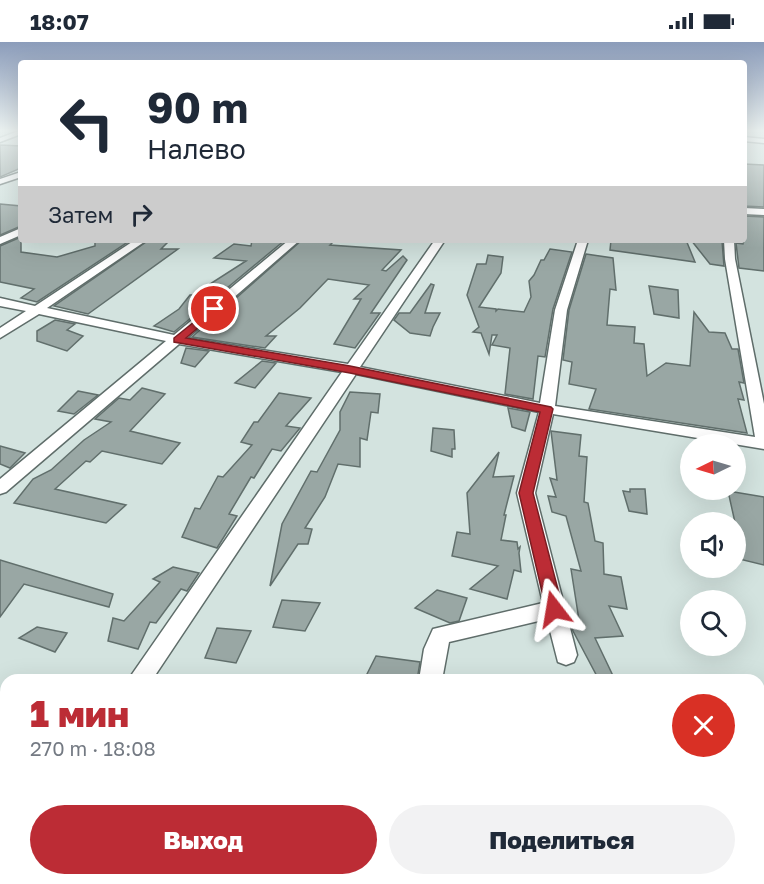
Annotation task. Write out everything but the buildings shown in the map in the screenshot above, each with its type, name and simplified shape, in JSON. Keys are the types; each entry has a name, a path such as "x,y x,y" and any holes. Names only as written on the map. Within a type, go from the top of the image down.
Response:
{"street":[{"path":"0,182 18,175"},
{"path":"747,211 764,212"},
{"path":"0,241 18,232"},
{"path":"0,334 137,243"},
{"path":"0,488 291,243"},
{"path":"143,674 438,243"},
{"path":"566,655 526,493 547,409 561,310 582,243"},
{"path":"0,302 178,340 350,369 547,409 764,443 730,259 729,243"},
{"path":"431,674 435,649 441,635 554,609"}],"route":[{"path":"214,309 178,340 350,369 547,409 526,493 554,609"}]}
